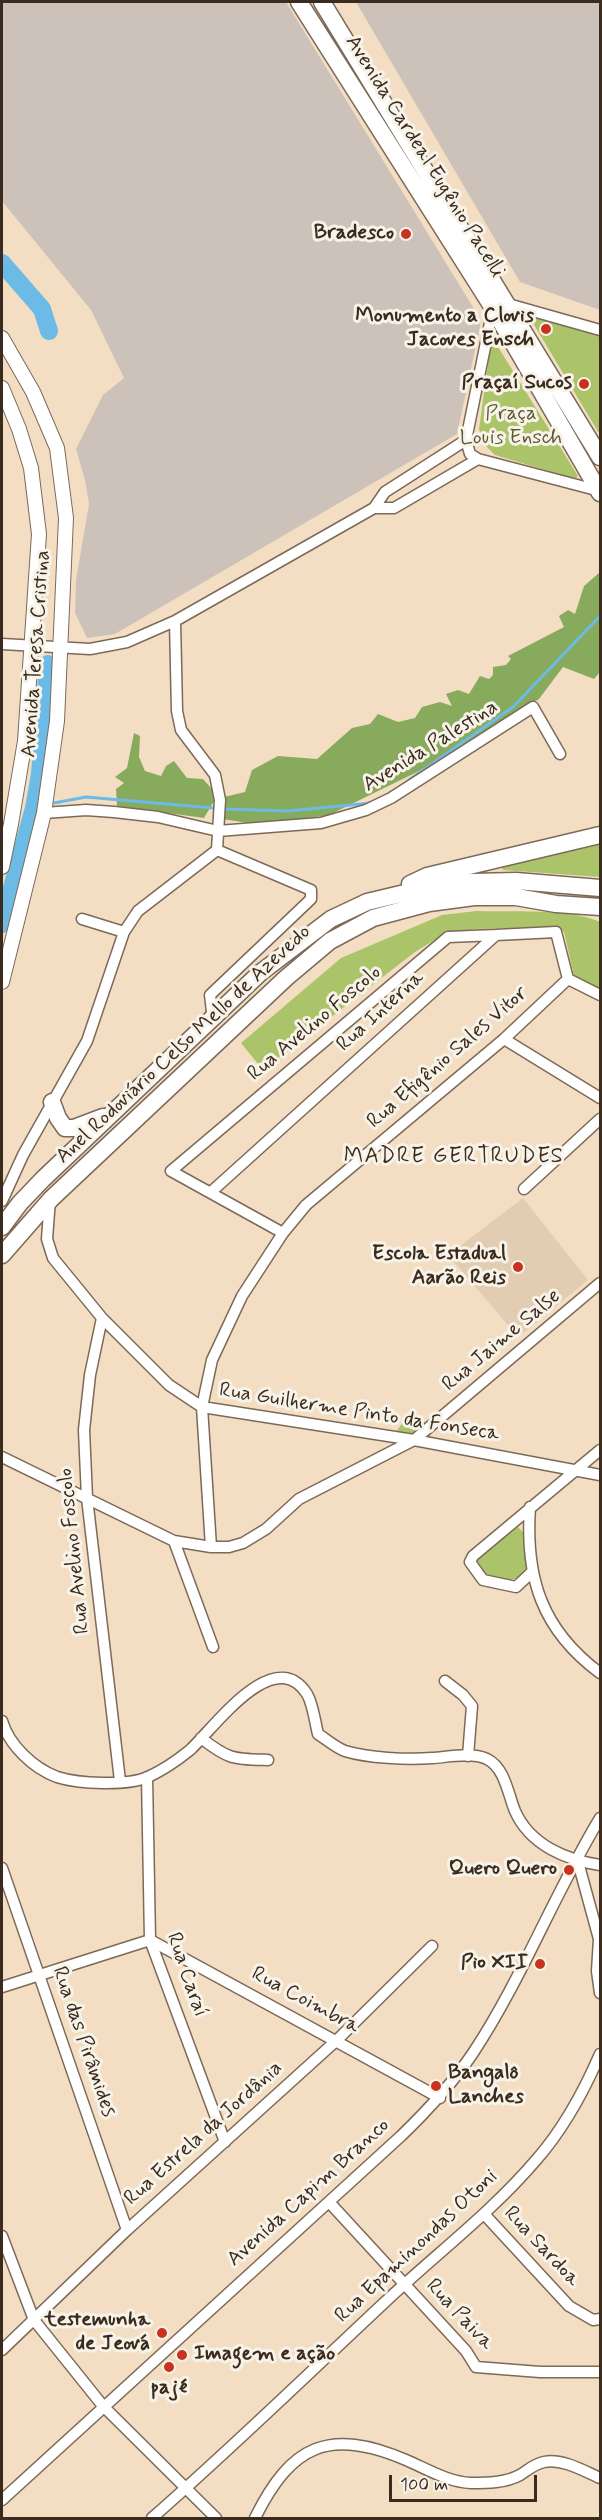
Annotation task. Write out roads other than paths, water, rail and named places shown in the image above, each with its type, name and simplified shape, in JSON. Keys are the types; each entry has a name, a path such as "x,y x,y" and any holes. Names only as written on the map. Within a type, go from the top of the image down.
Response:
{"highway":[{"name":"Avenida Cardeal Eugênio Pacelli","path":"299,2 600,457"},
{"name":"Avenida Cardeal Eugênio Pacelli","path":"322,2 500,306 600,492"},
{"path":"367,902 428,876 600,835"},
{"name":"Anel Rodoviário Celso Mello de Azevedo","path":"2,1227 20,1203 260,973 331,919 367,902 426,888 472,882 516,881 600,888"},
{"name":"Anel Rodoviário Celso Mello de Azevedo","path":"2,1255 51,1199 286,978 330,942 373,918 429,903 474,897 516,897 556,904 600,907"},
{"path":"556,904 600,914"},
{"path":"52,1102 58,1119 65,1128 74,1128 112,1113"}],"main road":[{"name":"Avenida Teresa Cristina","path":"2,982 44,813 57,721 66,518 57,447 33,392 3,342"},
{"name":"Avenida Teresa Cristina","path":"2,388 19,429 31,468 39,534 25,741 6,824 2,867"}],"street":[{"path":"600,330 500,306 466,440 470,454 478,459 600,492"},
{"path":"2,644 90,648 127,642 175,621 374,508 385,492 466,440"},
{"path":"374,508 394,508 478,459"},
{"path":"2,1201 22,1155 87,1041 124,932 138,911 217,850 220,800 214,775 181,730 177,711 175,621"},
{"name":"Avenida Palestina","path":"44,813 86,810 114,812 158,817 218,831 321,823 366,810 391,798 533,707 560,754"},
{"path":"213,1020 210,995 311,899 311,890 217,850"},
{"path":"82,919 124,932"},
{"path":"496,935 556,932 568,979 600,995"},
{"name":"Rua Avelino Foscolo","path":"211,1192 171,1171 448,937 496,935"},
{"name":"Rua Interna","path":"211,1192 496,935"},
{"name":"Rua Efigênio Sales Vitor","path":"211,1547 202,1407 212,1360 237,1306 283,1233 306,1205 504,1039 568,979"},
{"path":"504,1039 600,1098"},
{"path":"524,1189 600,1119"},
{"path":"211,1192 283,1233"},
{"name":"Rua Guilherme Pinto da Fonseca","path":"51,1199 47,1239 53,1258 102,1318 169,1385 202,1407 414,1440 600,1475"},
{"name":"Rua Jaime Salse","path":"2,1457 174,1541 211,1547 243,1543 266,1529 299,1500 414,1440 600,1283"},
{"path":"583,1299 600,1296"},
{"name":"Rua Avelino Foscolo","path":"102,1318 90,1375 84,1430 87,1498 120,1781"},
{"path":"532,1572 518,1587 483,1580 470,1562 473,1556 600,1450"},
{"path":"530,1507 528,1540 532,1572 543,1605 560,1634 583,1660 600,1673"},
{"path":"174,1541 213,1647"},
{"path":"2,1726 19,1751 46,1773 65,1779 96,1782 147,1777 189,1751 234,1704 265,1680 286,1678 298,1684 308,1695 318,1734 344,1751 407,1760 468,1756 487,1759 502,1775 516,1813 533,1837 553,1851 576,1861 600,1864"},
{"path":"445,1682 463,1695 472,1706 468,1756"},
{"path":"201,1738 234,1759 268,1760"},
{"name":"Rua Caraí","path":"147,1777 150,1940 225,2142"},
{"name":"Avenida Capim Branco","path":"2,2500 440,2098 473,2052 504,1999 600,1818"},
{"path":"576,1861 599,1939 597,1971 600,1993"},
{"name":"Rua das Pirâmides","path":"2,1868 127,2230"},
{"path":"2,1987 150,1940"},
{"name":"Rua Coimbra","path":"150,1940 440,2098"},
{"name":"Rua Estrela da Jordânia","path":"2,2350 127,2230 337,2040 432,1946"},
{"name":"Rua Epaminondas Otoni","path":"152,2518 186,2489 404,2284 484,2214 537,2159 553,2138 589,2079 600,2054"},
{"name":"Rua Paiva","path":"328,2202 466,2351 476,2367 526,2371 600,2372"},
{"name":"Rua Sardoa","path":"484,2214 569,2306 593,2320 600,2319"},
{"path":"2,2236 34,2320 103,2406 216,2518"},
{"path":"255,2518 266,2497 294,2463 311,2449 327,2445 349,2445 380,2450 448,2479 468,2483 508,2480 545,2461 562,2463 600,2478"}],"waterway":[{"path":"2,263 42,309 49,331"},
{"path":"409,780 513,707 600,616"},
{"path":"2,924 34,808 40,774 48,664"},
{"path":"54,803 86,797 213,808"},
{"path":"224,809 288,811 371,803"},
{"path":"34,808 41,807"}],"place":[{"name":"Bradesco","path":"406,234"},
{"name":"Monumento a Clovis Jacoves Ensch","path":"546,329"},
{"name":"Praçaí Sucos","path":"584,384"},
{"name":"Escola Estadual Aarão Reis","path":"518,1267"},
{"name":"Quero Quero","path":"569,1870"},
{"name":"Pio XII","path":"540,1964"},
{"name":"Bangalô Lanches","path":"436,2086"},
{"name":"testemunha de Jeová","path":"162,2333"},
{"name":"Imagem e ação","path":"182,2355"},
{"name":"pajé","path":"169,2367"}],"district":[{"name":"MADRE GERTRUDES","path":"454,1157"}],"park label":[{"name":"Praça Louis Ensch","path":"511,427"}]}
